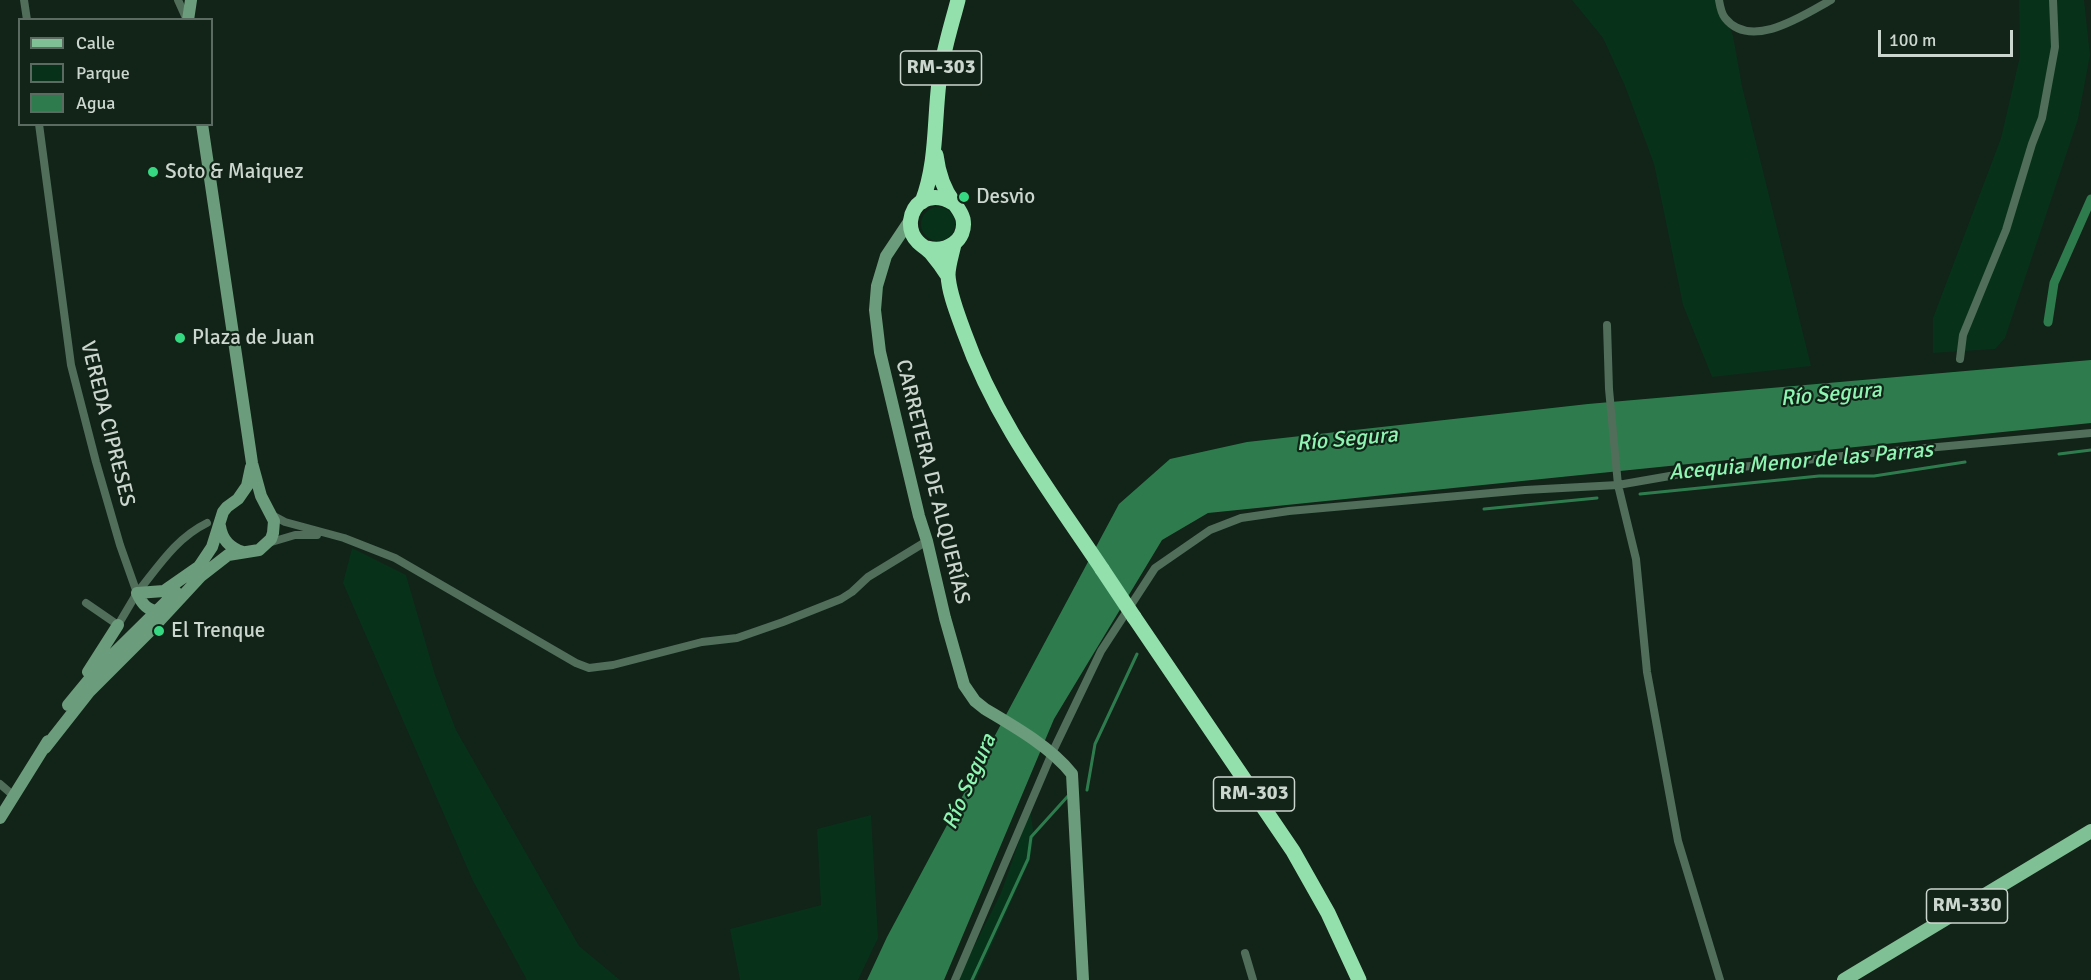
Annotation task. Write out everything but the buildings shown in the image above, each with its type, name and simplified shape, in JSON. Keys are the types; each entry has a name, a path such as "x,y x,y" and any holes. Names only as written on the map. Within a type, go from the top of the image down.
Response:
{"highway":[{"name":"RM-303","path":"948,276 912,233 910,220 912,213 922,202 933,166 943,56 957,3"},
{"name":"RM-303","path":"935,137 937,164 953,203 959,209 963,224 962,231 954,244 948,276 957,313 969,346 999,411 1022,450 1293,851 1328,913 1359,980"},
{"path":"922,202 938,197 953,203"},
{"path":"924,246 941,250 954,244"}],"main road":[{"path":"187,18 191,0"},
{"path":"200,566 164,591 137,593 145,606 155,612 164,610 218,561 228,555 258,550 267,544 273,533 274,521 252,463 202,126"},
{"name":"CARRETERA DE ALQUERÍAS","path":"910,220 886,256 877,286 876,326 879,352 916,505 964,685 975,701 1052,753 1072,774 1083,980"},
{"path":"892,246 899,243 924,246"},
{"path":"68,706 96,670 200,566 212,547 227,507 238,499 247,486 252,463"},
{"path":"238,499 255,499 269,510"},
{"path":"220,525 227,543 243,552"},
{"path":"45,748 89,692 189,588"},
{"path":"0,818 45,748 118,625"},
{"name":"RM-330","path":"1844,980 2091,831"}],"street":[{"path":"24,0 27,18"},
{"path":"178,0 186,18"},
{"path":"1719,0 1723,16 1735,28 1758,32 1789,23 1831,0"},
{"path":"1960,359 1964,335 2006,230 2042,118 2055,47 2053,0"},
{"name":"VEREDA CIPRESES","path":"39,126 75,385 120,545 137,593"},
{"path":"1607,325 1609,389 1618,485 1636,559 1647,672 1678,842 1720,980"},
{"path":"955,980 1052,753 1101,651 1155,568 1210,530 1241,518 1289,511 1525,490 1618,485 1687,473 1849,455 2091,434"},
{"path":"269,510 293,525 344,538 395,558 576,663 589,668 613,665 702,642 737,638 783,622 841,599 868,577 927,541"},
{"path":"86,603 118,625 137,593 168,553 184,537 207,522"},
{"path":"267,544 295,535 344,538"},
{"path":"0,784 15,797"},
{"path":"1245,953 1253,980"}],"green space":[{"path":"1572,0 1720,0 1733,36 1742,86 1811,366 1712,377 1683,305 1654,164 1625,86 1603,38"},
{"path":"2019,0 2084,0 2090,55 2078,119 2005,338 1995,349 1933,353 1933,318 2001,138 2020,56"},
{"path":"938,207 950,212 955,224 950,236 938,241 926,236 921,224 926,212"},
{"path":"352,548 406,575 435,675 456,730 579,946 620,980 527,980 473,881 343,583"},
{"path":"1030,810 1034,836 1030,860 976,980 957,980 1001,893"},
{"path":"871,815 878,938 858,980 740,980 730,929 821,905 817,829"}],"water":[{"name":"Río Segura","path":"2091,360 2091,423 1208,513 1162,540 1054,719 944,980 867,980 887,937 1119,504 1170,459 1247,442 1588,404"}],"waterway":[{"path":"2048,322 2054,283 2091,199"},
{"name":"Acequia Menor de las Parras","path":"2059,454 2091,450"},
{"name":"Acequia Menor de las Parras","path":"1640,494 1819,476 1874,476 1965,462"},
{"name":"Acequia Menor de las Parras","path":"1484,509 1597,498"},
{"name":"Acequia Menor de las Parras","path":"1087,790 1095,744 1137,654"},
{"name":"Acequia Menor de las Parras","path":"972,980 1028,859 1031,837 1068,796"}],"place":[{"name":"Soto & Maiquez","path":"153,172"},
{"name":"Desvio","path":"964,197"},
{"name":"Plaza de Juan","path":"180,338"},
{"name":"El Trenque","path":"159,631"}]}
